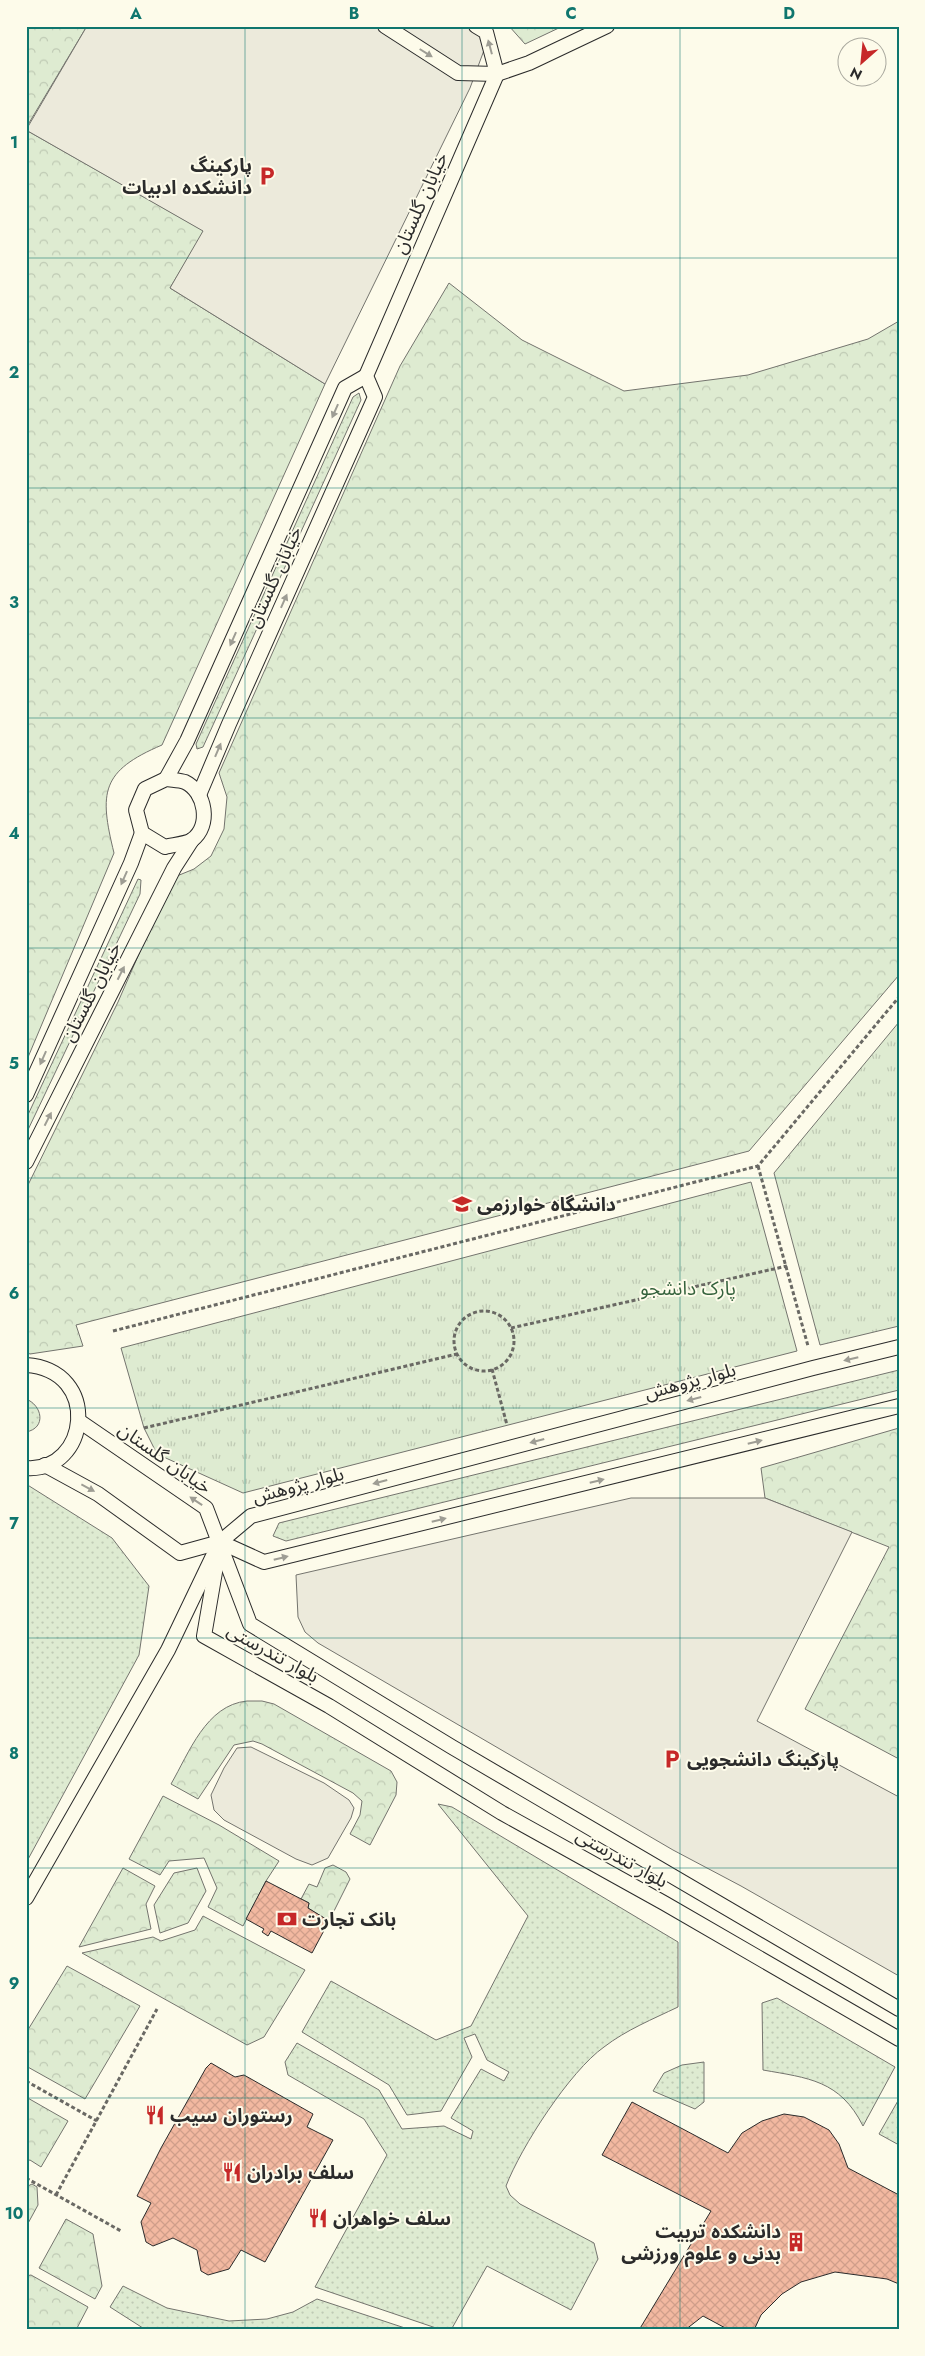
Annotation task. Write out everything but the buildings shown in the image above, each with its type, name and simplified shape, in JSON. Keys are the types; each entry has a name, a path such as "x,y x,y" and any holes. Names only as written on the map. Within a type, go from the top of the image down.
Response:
{"lane":[{"path":"385,26 458,73 497,74 529,63 606,26"},
{"path":"476,26 486,32 497,74"},
{"name":"خیابان گلستان","path":"166,779 187,741 345,388 366,376 497,74"},
{"name":"خیابان گلستان","path":"199,794 228,724 375,397 366,376"},
{"path":"166,779 186,782 199,794 204,811 202,827 192,840 165,847 142,833 136,810 145,789 166,779"},
{"name":"خیابان گلستان","path":"26,1095 131,863 142,833"},
{"name":"خیابان گلستان","path":"26,1162 174,868 192,840"},
{"name":"بلوار پژوهش","path":"220,1542 251,1516 899,1347"},
{"path":"26,1365 38,1366 52,1371 64,1380 73,1392 78,1406 79,1421 76,1435 58,1459 45,1465 26,1468"},
{"path":"45,1465 98,1494 180,1553 220,1542 264,1562 899,1406"},
{"name":"خیابان گلستان","path":"79,1421 206,1508 220,1542"},
{"path":"26,1898 168,1650 220,1542"},
{"name":"بلوار تندرستی","path":"220,1542 250,1624 452,1746 899,2009"},
{"name":"بلوار تندرستی","path":"220,1542 204,1636 329,1706 502,1813 664,1903 899,2040"}],"path":[{"path":"113,1331 758,1166 899,998"},
{"path":"758,1166 787,1266 813,1368"},
{"path":"511,1328 787,1266"},
{"path":"482,1311 494,1313 504,1319 511,1328 514,1339 512,1350 507,1360 492,1369 475,1370 464,1364 457,1354 454,1342 456,1331 462,1321 471,1314 482,1311"},
{"path":"144,1428 457,1354"},
{"path":"492,1369 507,1426"},
{"path":"56,2194 158,2010"},
{"path":"26,2080 97,2120"},
{"path":"26,2178 121,2231"}],"green space":[{"path":"26,26 87,26 26,128"},
{"path":"509,26 563,26 525,44"},
{"path":"26,130 204,231 170,288 325,384 162,745 127,764 116,775 110,786 107,799 107,814 114,853 26,1062"},
{"path":"449,283 522,340 624,391 748,375 868,339 899,321 899,975 749,1151 76,1325 83,1346 30,1354 26,1352 26,1189 118,1002 172,878 194,869 211,856 224,829 227,797 219,773 400,366"},
{"path":"359,393 361,400 203,747 197,749 196,744 353,397"},
{"path":"138,879 141,880 140,894 26,1134 26,1119"},
{"path":"899,1022 899,1326 820,1345 774,1173"},
{"name":"پارک دانشجو","path":"751,1182 797,1351 243,1493 157,1454 144,1428 121,1348"},
{"path":"899,1370 899,1390 286,1541 273,1536 279,1523"},
{"path":"26,1399 36,1406 40,1416 37,1426 33,1430 26,1432"},
{"path":"899,1428 899,1759 805,1709 889,1547 765,1498 761,1468"},
{"path":"26,1484 112,1538 149,1586 139,1655 26,1863"},
{"path":"247,1701 262,1701 274,1704 391,1771 397,1782 396,1795 370,1845 350,1834 360,1815 362,1801 353,1793 253,1741 234,1745 198,1799 171,1784 200,1732 210,1721 220,1711 233,1704"},
{"path":"163,1796 219,1825 279,1861 266,1881 243,1926 208,1907 217,1888 204,1858 169,1861 160,1875 129,1859"},
{"path":"438,1804 452,1807 678,1942 678,2007 621,2035 604,2047 576,2073 535,2131 506,2186 510,2195 520,2204 594,2243 598,2259 571,2310 487,2266 451,2330 442,2330 315,2287 387,2155 364,2119 288,2075 285,2062 297,2043 379,2090 402,2129 444,2126 471,2139 473,2131 451,2118 481,2069 504,2081 509,2072 487,2060 475,2034 464,2038 472,2057 441,2111 407,2115 389,2085 302,2032 331,1981 436,2040 471,2026 528,1916"},
{"path":"333,1865 346,1872 350,1879 329,1921 308,1908 309,1903 301,1899 309,1884 317,1887 325,1868"},
{"path":"123,1868 155,1886 146,1904 151,1929 79,1947"},
{"path":"197,1868 206,1891 188,1923 160,1933 154,1905 174,1873"},
{"path":"203,1916 305,1970 264,2037 247,2045 82,1953 153,1937 161,1941 195,1930"},
{"path":"67,1966 140,2006 85,2099 26,2066 26,2033"},
{"path":"777,1998 895,2067 863,2126 844,2099 833,2090 808,2079 763,2070 762,2003"},
{"path":"704,2062 704,2102 695,2109 653,2091 664,2073 682,2065"},
{"path":"26,2097 68,2121 41,2167 30,2160 26,2161"},
{"path":"899,2099 899,2145 879,2134"},
{"path":"32,2184 37,2187 38,2205 26,2227 26,2187"},
{"path":"66,2219 93,2234 102,2286 95,2299 39,2268"},
{"path":"31,2275 88,2307 76,2330 26,2330 26,2276"},
{"path":"123,2286 167,2308 229,2321 267,2319 293,2312 317,2299 411,2330 146,2330 110,2307"}],"shaded area":[{"name":"پارکینگ دانشکده ادبیات","path":"87,26 493,26 470,88 325,384 170,288 203,231 26,130"},
{"name":"پارکینگ دانشجویی","path":"631,1498 765,1498 852,1532 757,1721 899,1797 899,1976 741,1886 673,1850 318,1643 305,1632 298,1617 296,1575"},
{"path":"251,1747 324,1783 349,1800 354,1808 351,1818 328,1858 312,1865 296,1859 224,1820 214,1810 211,1795 224,1768 237,1748"}],"place":[{"name":"پارکینگ دانشکده ادبیات","path":"267,176"},
{"name":"دانشگاه خوارزمی","path":"462,1204"},
{"name":"پارکینگ دانشجویی","path":"672,1759"},
{"name":"بانک تجارت","path":"287,1919"},
{"name":"رستوران سیب","path":"155,2115"},
{"name":"سلف برادران","path":"232,2172"},
{"name":"سلف خواهران","path":"318,2218"},
{"name":"دانشکده تربیت بدنی و علوم ورزشی","path":"796,2242"}]}
